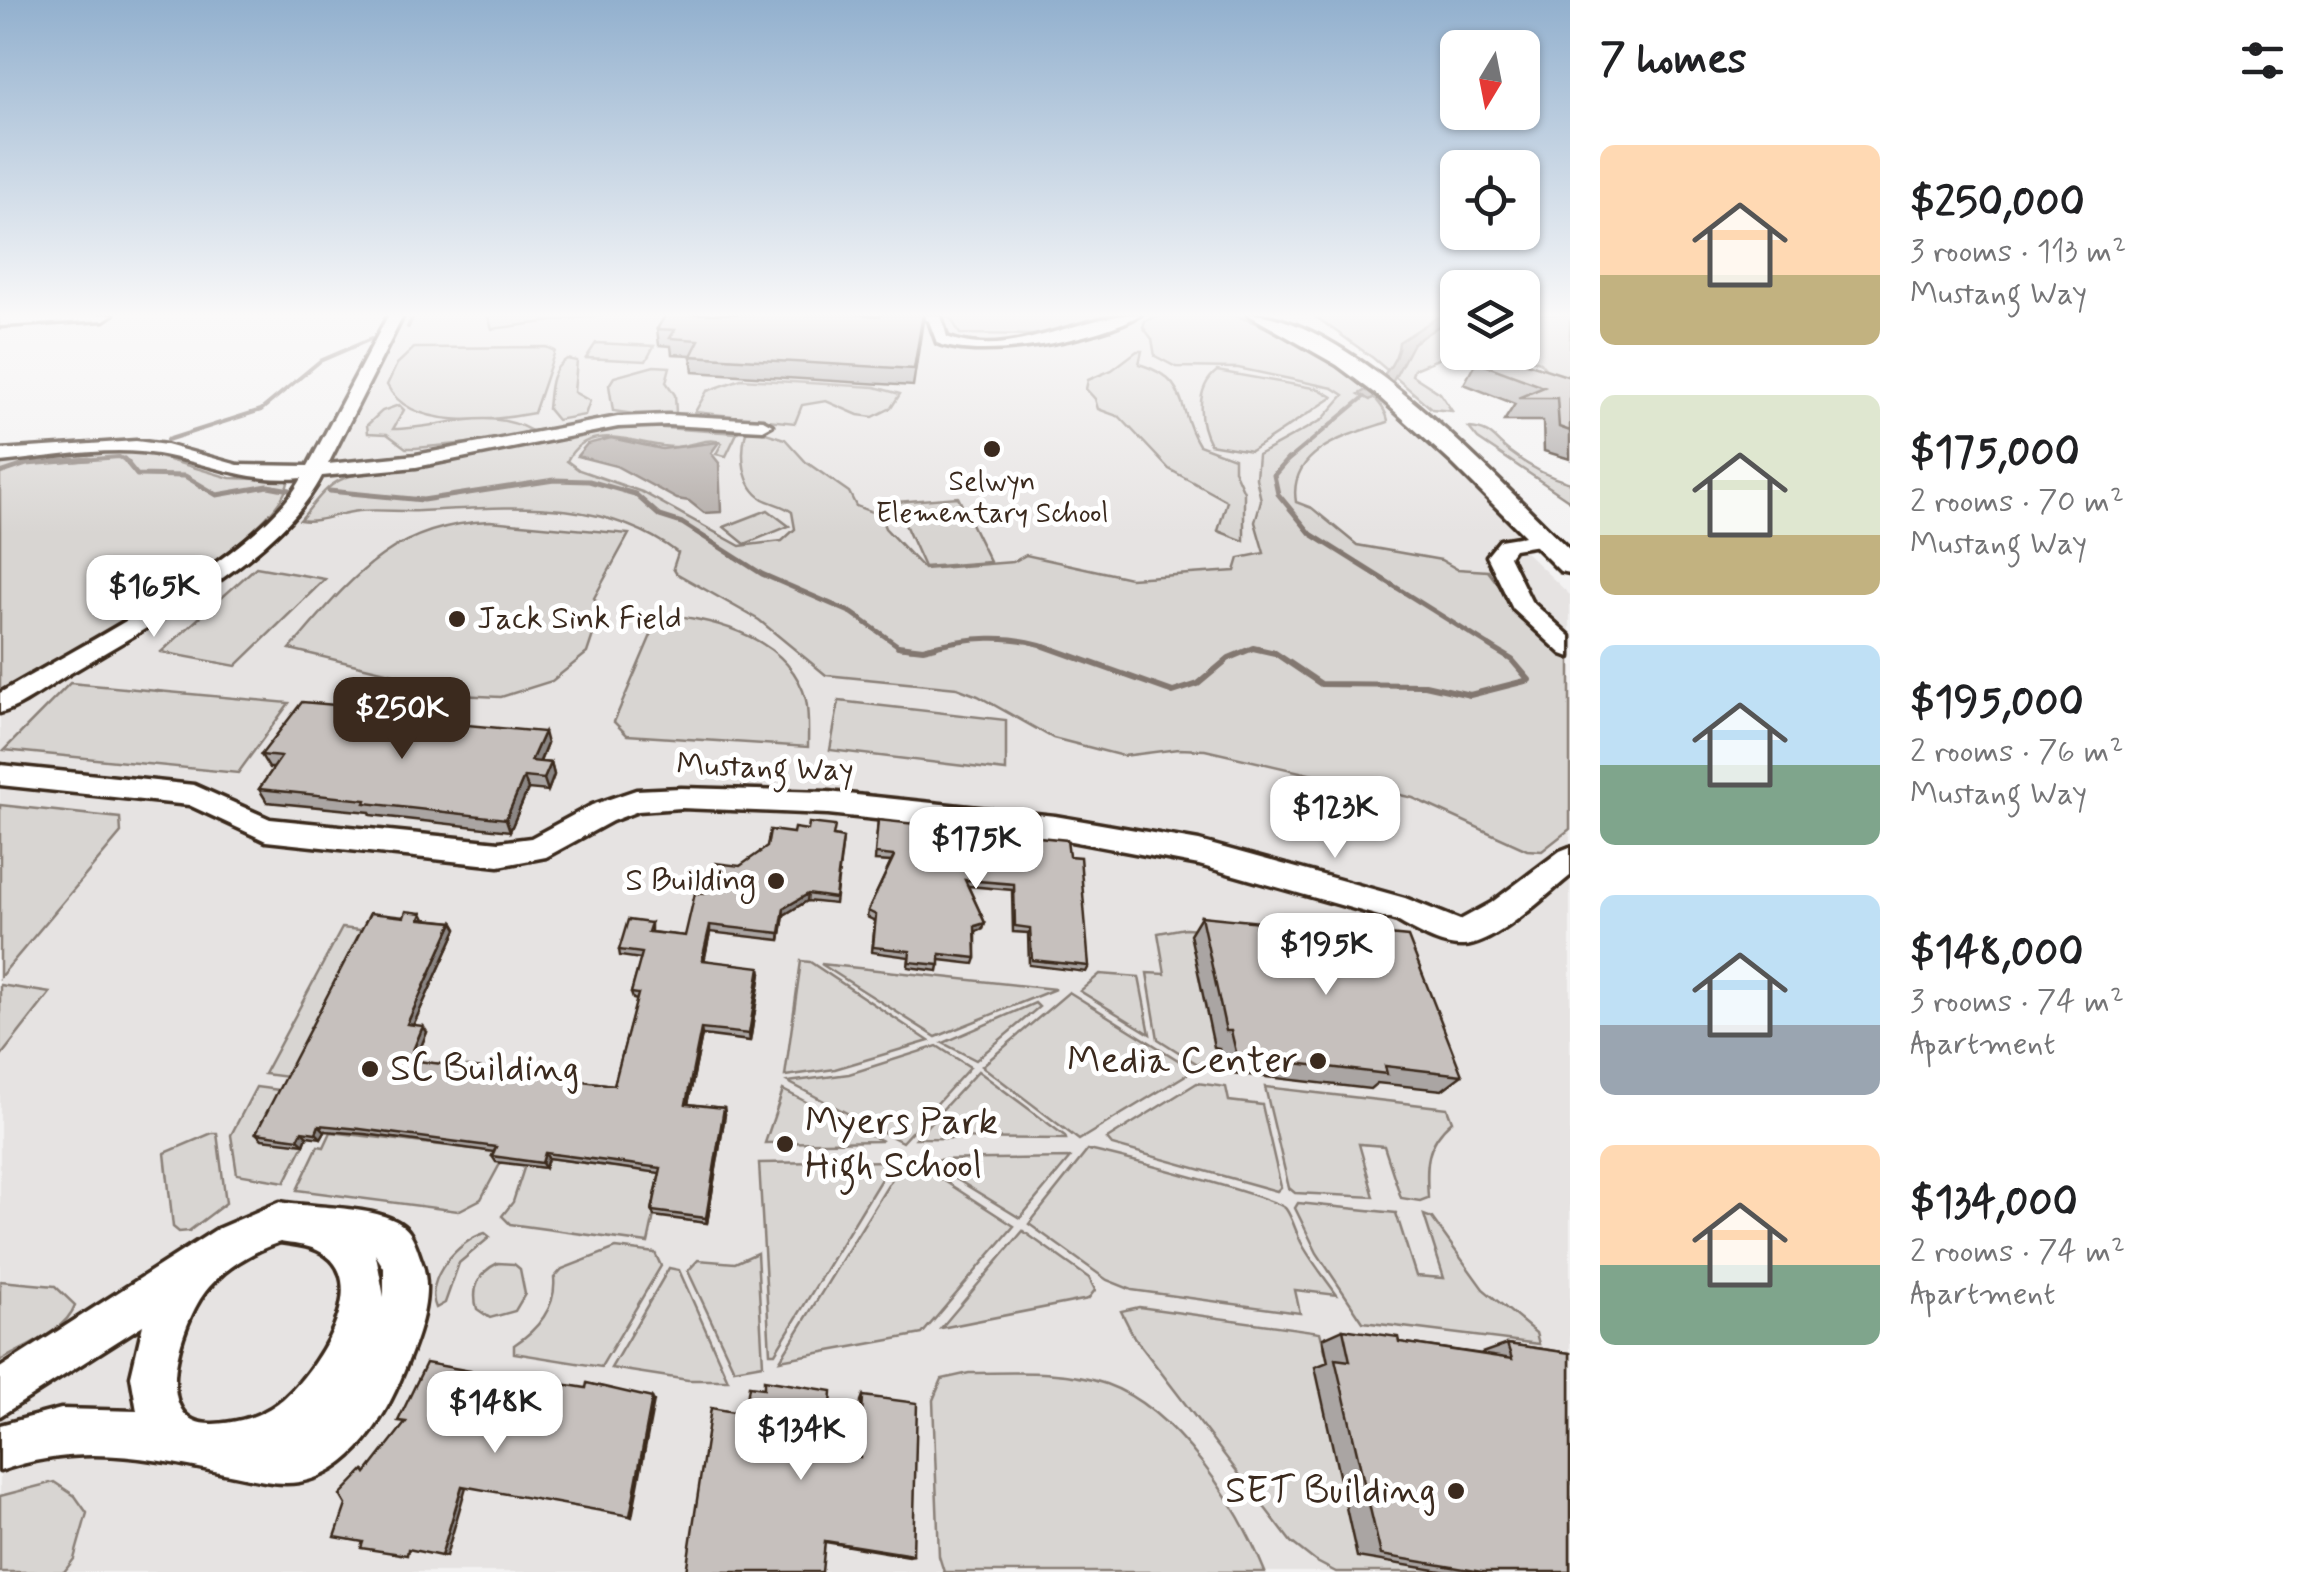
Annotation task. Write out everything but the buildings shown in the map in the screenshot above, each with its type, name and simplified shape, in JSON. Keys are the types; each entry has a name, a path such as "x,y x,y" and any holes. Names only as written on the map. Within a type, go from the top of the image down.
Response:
{"main road":[{"path":"1380,387 1512,510 1559,542 1570,567"}],"street":[{"path":"0,704 247,547 292,508 359,387"},
{"path":"0,456 136,446 166,450 237,471 314,472 416,461 618,422 668,420 763,425"},
{"path":"1559,542 1502,546 1498,556 1521,604 1570,649"},
{"path":"1503,568 1508,556 1523,550 1543,554 1570,567"},
{"name":"Mustang Way","path":"0,775 194,795 266,830 499,854 536,848 602,812 652,798 750,799 915,811 1084,831 1198,853 1405,911 1437,928 1460,934 1502,912 1570,859"},
{"path":"0,1394 248,1233 280,1222 308,1223 378,1234 394,1244 404,1278 397,1334 388,1359 352,1422 330,1446 312,1456 290,1460 157,1435 84,1427 24,1437 0,1448"},
{"path":"208,1447 179,1436 160,1414 152,1383 154,1348 168,1312 190,1279 217,1252"}],"shaded area":[{"name":"Myers Park High School","path":"366,387 1370,387 1533,542 1517,544 1570,595 1570,1572 0,1572 0,717 230,571 307,508 328,475 324,467"},
{"path":"389,387 543,387 534,413 475,420 433,416 398,400"},
{"path":"574,387 574,392 590,401 585,415 557,420 548,409 550,388"},
{"path":"609,387 670,387 675,395 676,413 656,417 613,411"},
{"path":"717,387 876,387 900,394 891,408 873,417 826,401 802,405 795,423 695,412 707,391"},
{"path":"1175,387 1199,445 1234,458 1234,470 1244,492 1244,541 1218,531 1227,501 1169,469 1120,417 1098,409 1086,389"},
{"path":"1205,387 1310,387 1333,397 1251,451 1210,444 1203,426"},
{"path":"1330,387 1364,387 1382,407 1388,422 1341,439 1312,457 1296,484 1296,502 1312,508 1357,545 1441,560 1457,569 1488,571 1509,599 1570,656 1570,829 1542,851 1527,850 1413,798 1205,750 1123,756 1053,738 957,688 826,675 759,620 676,573 673,568 678,553 618,522 554,509 521,508 367,510 300,520 328,488 350,476 606,430 649,427 737,433 726,456 716,454 722,443 717,441 676,447 602,437 576,448 567,461 579,470 642,492 740,546 782,541 795,529 792,512 756,493 744,469 746,432 753,429 785,439 806,462 849,492 856,506 880,515 885,528 924,569 1013,562 1026,555 1130,578 1235,571 1239,558 1264,553 1255,522 1261,500 1256,478 1258,455 1322,420 1344,395"},
{"path":"1369,387 1386,387 1370,400 1359,394"},
{"path":"1407,387 1431,387 1452,411 1432,409"},
{"path":"1560,387 1570,387 1570,400"},
{"path":"399,405 404,410 393,429 479,419 513,423 530,430 510,439 416,448 406,448 387,434 368,433 367,425 382,411"},
{"path":"1469,428 1487,433 1531,466 1570,483 1570,501 1478,439"},
{"path":"611,438 662,449 719,442 711,453 719,463 721,512 704,513 689,501 677,499 616,466 577,456 587,444"},
{"path":"108,452 145,453 230,478 288,480 278,504 211,564 0,694 0,461"},
{"path":"958,497 990,562 924,567 895,502"},
{"path":"768,510 789,526 745,544 724,527"},
{"name":"Jack Sink Field","path":"490,521 629,534 594,598 602,608 587,653 552,681 501,697 434,694 398,675 290,649 375,560 425,533"},
{"path":"256,567 325,579 236,666 161,652"},
{"path":"660,614 726,627 767,647 784,661 806,700 808,747 627,735 614,722"},
{"path":"70,683 289,703 238,773 4,750"},
{"path":"839,701 1006,720 1006,771 830,750"},
{"path":"0,805 120,818 121,833 0,977"},
{"path":"342,928 368,931 295,1078 264,1074"},
{"path":"1185,928 1216,930 1214,1046 1219,1048 1222,1066 1196,1063 1158,1039 1147,973 1165,974 1158,933"},
{"path":"801,961 810,962 929,1041 835,1069 785,1076"},
{"path":"821,964 1055,989 936,1037"},
{"path":"1100,974 1139,977 1150,1034 1080,991"},
{"path":"0,985 50,993 0,1057"},
{"path":"1069,992 1194,1070 1079,1140 982,1066"},
{"path":"1035,1003 1039,1007 976,1060 943,1043"},
{"path":"937,1046 970,1067 902,1142 788,1082 849,1074"},
{"path":"978,1071 1065,1136 1066,1139 916,1138"},
{"path":"1197,1083 1226,1087 1229,1101 1262,1105 1281,1187 1277,1191 1112,1145 1107,1139"},
{"path":"256,1087 286,1091 263,1138 304,1144 285,1182 237,1174 231,1135"},
{"path":"1265,1087 1447,1108 1452,1121 1437,1138 1429,1156 1428,1198 1401,1198 1384,1146 1359,1144 1374,1197 1295,1193 1289,1188"},
{"path":"783,1090 882,1141 765,1143"},
{"path":"331,1132 499,1152 501,1162 481,1199 458,1211 297,1190 318,1146 324,1147"},
{"path":"217,1133 226,1203 189,1231 179,1232 173,1227 165,1153"},
{"path":"1088,1150 1227,1187 1286,1209 1306,1251 1337,1295 1295,1290 1300,1313 1132,1290 1107,1280 1029,1224"},
{"path":"548,1158 663,1173 648,1243 510,1224 502,1216 513,1202 525,1165 545,1168"},
{"path":"1070,1158 1020,1218 925,1160"},
{"path":"892,1161 775,1353 770,1353 759,1163"},
{"path":"915,1162 1014,1226 922,1334 780,1360 895,1174"},
{"path":"1298,1203 1396,1213 1416,1276 1444,1278 1424,1215 1432,1218 1483,1289 1536,1333 1539,1344 1363,1322 1317,1253 1295,1208"},
{"path":"1023,1231 1089,1278 1095,1290 1088,1299 941,1328"},
{"path":"485,1233 490,1237 459,1263 445,1303 436,1308 435,1285 446,1263 465,1244"},
{"path":"616,1248 655,1253 661,1266 601,1367 514,1353 514,1345 544,1317 552,1299 554,1278 562,1269"},
{"path":"757,1253 763,1364 734,1369 688,1271 698,1260 735,1263"},
{"path":"498,1263 514,1264 520,1269 525,1294 515,1311 490,1318 477,1309 476,1288 481,1276"},
{"path":"669,1268 679,1270 728,1380 688,1380 611,1368"},
{"path":"0,1281 55,1286 75,1305 53,1331 0,1361"},
{"path":"1139,1307 1320,1332 1330,1370 1449,1572 1336,1572 1291,1542 1134,1337 1121,1311"},
{"path":"969,1373 1073,1376 1106,1384 1132,1397 1157,1415 1202,1462 1239,1518 1265,1572 944,1572 939,1556 933,1400 942,1379"},
{"path":"54,1482 75,1496 87,1513 74,1559 64,1572 0,1572 0,1496"}],"waterway":[{"path":"167,440 261,410 288,387"},
{"path":"1286,462 1364,397"},
{"path":"56,462 119,457 125,460"},
{"path":"0,473 27,464 89,459"},
{"path":"1288,459 1274,475 1278,494 1311,534 1493,648"},
{"path":"125,460 129,462"},
{"path":"125,460 137,475 185,476 217,495 268,486 290,490"},
{"path":"329,491 423,500 554,480 589,481 635,494 660,516 682,523 762,574 852,613 899,646"},
{"path":"926,648 989,638 1051,648"},
{"path":"899,646 936,646"},
{"path":"899,646 912,648"},
{"path":"1044,646 1173,692 1198,684 1229,658 1253,648 1275,653 1321,684 1425,685 1470,695 1529,680 1512,660 1489,646"}],"place":[{"name":"Selwyn Elementary School","path":"992,449"},
{"name":"Jack Sink Field","path":"457,619"},
{"name":"S Building","path":"776,881"},
{"name":"Media Center","path":"1318,1061"},
{"name":"SC Building","path":"370,1069"},
{"name":"Myers Park High School","path":"785,1144"},
{"name":"SET Building","path":"1456,1491"}]}
